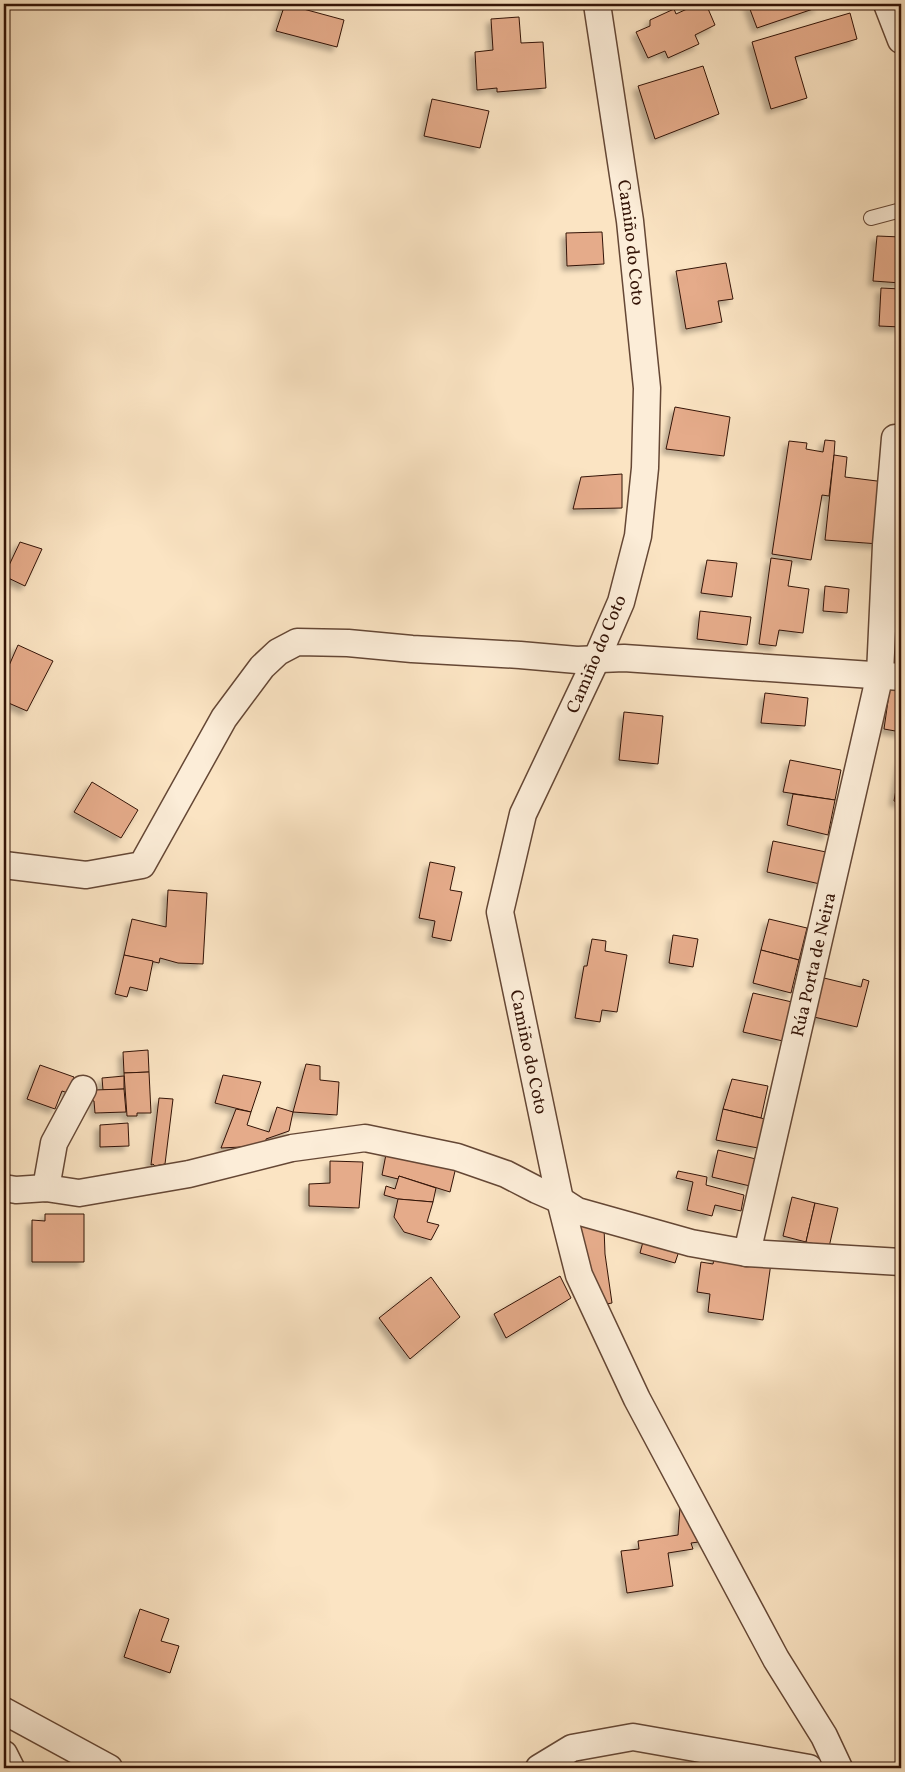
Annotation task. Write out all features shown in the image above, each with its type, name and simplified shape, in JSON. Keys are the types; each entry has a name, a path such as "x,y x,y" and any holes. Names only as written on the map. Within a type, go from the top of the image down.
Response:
{"street":[{"name":"Camiño do Coto","path":"596,4 630,221 647,388 645,468 638,536 621,602 596,660 523,814 500,912 560,1200 579,1275 637,1399 776,1659 824,1736 839,1768"},
{"path":"887,4 901,40"},
{"name":"Rúa Porta de Neira","path":"747,1254 890,675 886,545 895,438"},
{"path":"4,865 86,875 142,865 224,718 262,667 278,652 297,642 348,643 577,660 624,658 890,675"},
{"path":"46,1188 54,1143 83,1088"},
{"path":"4,1188 16,1190 46,1188 79,1193 189,1174 292,1148 365,1138 458,1157 506,1174 560,1200 577,1211 691,1244 747,1254 901,1262"},
{"path":"4,1711 109,1768"},
{"path":"539,1768 572,1748 633,1737 809,1768"},
{"path":"4,1754 11,1768"}],"lane":[{"path":"871,218 901,210"}],"building":[{"path":"285,4 344,20 337,47 276,31"},
{"path":"698,4 706,4 715,25 695,35 699,44 668,58 665,51 648,58 636,32 650,26 650,20 674,9 676,14"},
{"path":"748,4 818,4 819,7 757,28"},
{"path":"850,13 857,39 795,57 807,98 771,109 752,42"},
{"path":"519,17 521,43 543,42 546,88 497,92 497,88 477,90 475,52 493,50 491,19"},
{"path":"703,66 719,114 655,139 638,86"},
{"path":"432,99 489,111 480,148 424,136"},
{"path":"602,232 604,264 567,266 566,233"},
{"path":"877,236 901,237 901,283 873,281"},
{"path":"726,263 733,299 718,301 722,322 686,329 676,271"},
{"path":"881,288 901,289 901,327 879,326"},
{"path":"675,407 730,417 724,456 666,449"},
{"path":"825,440 835,441 834,455 829,496 822,495 811,560 772,554 789,441 807,443 806,449 823,452"},
{"path":"834,455 847,457 845,477 885,482 879,544 825,540"},
{"path":"622,474 622,508 573,509 581,477"},
{"path":"20,542 42,549 25,586 4,576"},
{"path":"771,558 792,561 788,586 809,589 803,633 779,630 776,646 759,644"},
{"path":"707,560 737,563 732,597 701,593"},
{"path":"825,586 849,589 847,613 823,611"},
{"path":"700,611 751,617 747,645 697,639"},
{"path":"899,613 901,614 901,652 894,651"},
{"path":"18,645 53,661 27,711 4,701 4,677"},
{"path":"890,687 901,689 901,732 884,729"},
{"path":"765,693 808,698 805,726 761,723"},
{"path":"624,712 663,716 658,764 619,760"},
{"path":"790,760 841,770 835,800 783,792"},
{"path":"901,761 901,803 894,801"},
{"path":"92,782 138,810 121,838 74,812"},
{"path":"793,794 835,800 828,835 787,825"},
{"path":"773,841 826,852 820,884 767,872"},
{"path":"430,862 455,867 450,890 462,892 451,941 432,937 435,921 419,918"},
{"path":"168,890 207,893 203,964 178,963 160,958 159,963 124,955 132,919 166,927"},
{"path":"769,919 807,928 799,960 761,950"},
{"path":"673,935 698,939 693,967 669,963"},
{"path":"592,939 606,941 605,951 627,955 617,1012 602,1010 600,1022 575,1018 584,966 587,966"},
{"path":"761,950 799,960 791,993 753,983"},
{"path":"124,955 153,961 147,991 130,987 127,997 115,994"},
{"path":"824,978 861,987 863,979 869,981 857,1027 814,1017"},
{"path":"753,993 792,1002 783,1041 743,1032"},
{"path":"148,1050 149,1072 124,1073 123,1052"},
{"path":"306,1064 320,1066 320,1080 339,1082 337,1115 293,1112"},
{"path":"40,1065 74,1077 68,1093 62,1091 55,1109 27,1099"},
{"path":"149,1072 151,1113 137,1113 137,1116 127,1116 124,1073"},
{"path":"223,1075 261,1082 251,1112 215,1103"},
{"path":"124,1076 124,1089 103,1090 102,1078"},
{"path":"732,1079 768,1086 761,1118 723,1109"},
{"path":"124,1089 126,1112 95,1113 94,1101 83,1097 94,1090"},
{"path":"159,1098 173,1099 165,1164 155,1166 151,1165"},
{"path":"277,1107 293,1112 289,1131 266,1139 266,1142 241,1147 221,1148 236,1109 251,1112 247,1125 269,1132"},
{"path":"723,1109 765,1119 758,1148 716,1140"},
{"path":"128,1123 129,1146 100,1147 100,1125"},
{"path":"387,1149 456,1167 450,1192 399,1176 398,1179 382,1175"},
{"path":"718,1150 756,1159 750,1186 712,1177"},
{"path":"330,1161 363,1162 359,1208 309,1206 309,1184 330,1183"},
{"path":"678,1171 707,1177 706,1185 744,1195 741,1211 715,1205 712,1216 687,1210 693,1182 676,1178"},
{"path":"399,1176 436,1188 433,1202 398,1199 384,1195 386,1186 395,1189"},
{"path":"792,1197 815,1203 806,1242 783,1236"},
{"path":"398,1199 433,1202 427,1222 439,1225 431,1240 404,1232 394,1217"},
{"path":"815,1203 838,1208 829,1247 806,1242"},
{"path":"45,1214 84,1214 84,1262 32,1262 32,1220 45,1221"},
{"path":"576,1225 604,1227 605,1254 612,1303 601,1305"},
{"path":"644,1238 680,1248 675,1263 640,1253"},
{"path":"715,1254 771,1263 763,1320 708,1312 710,1294 697,1292 701,1262 713,1264"},
{"path":"560,1276 571,1298 506,1338 494,1314"},
{"path":"431,1277 460,1317 410,1359 379,1318"},
{"path":"689,1506 706,1541 691,1543 693,1549 668,1553 673,1586 627,1593 621,1551 639,1549 638,1541 678,1535 680,1507"},
{"path":"140,1609 169,1619 161,1641 179,1646 170,1673 124,1657"}]}
